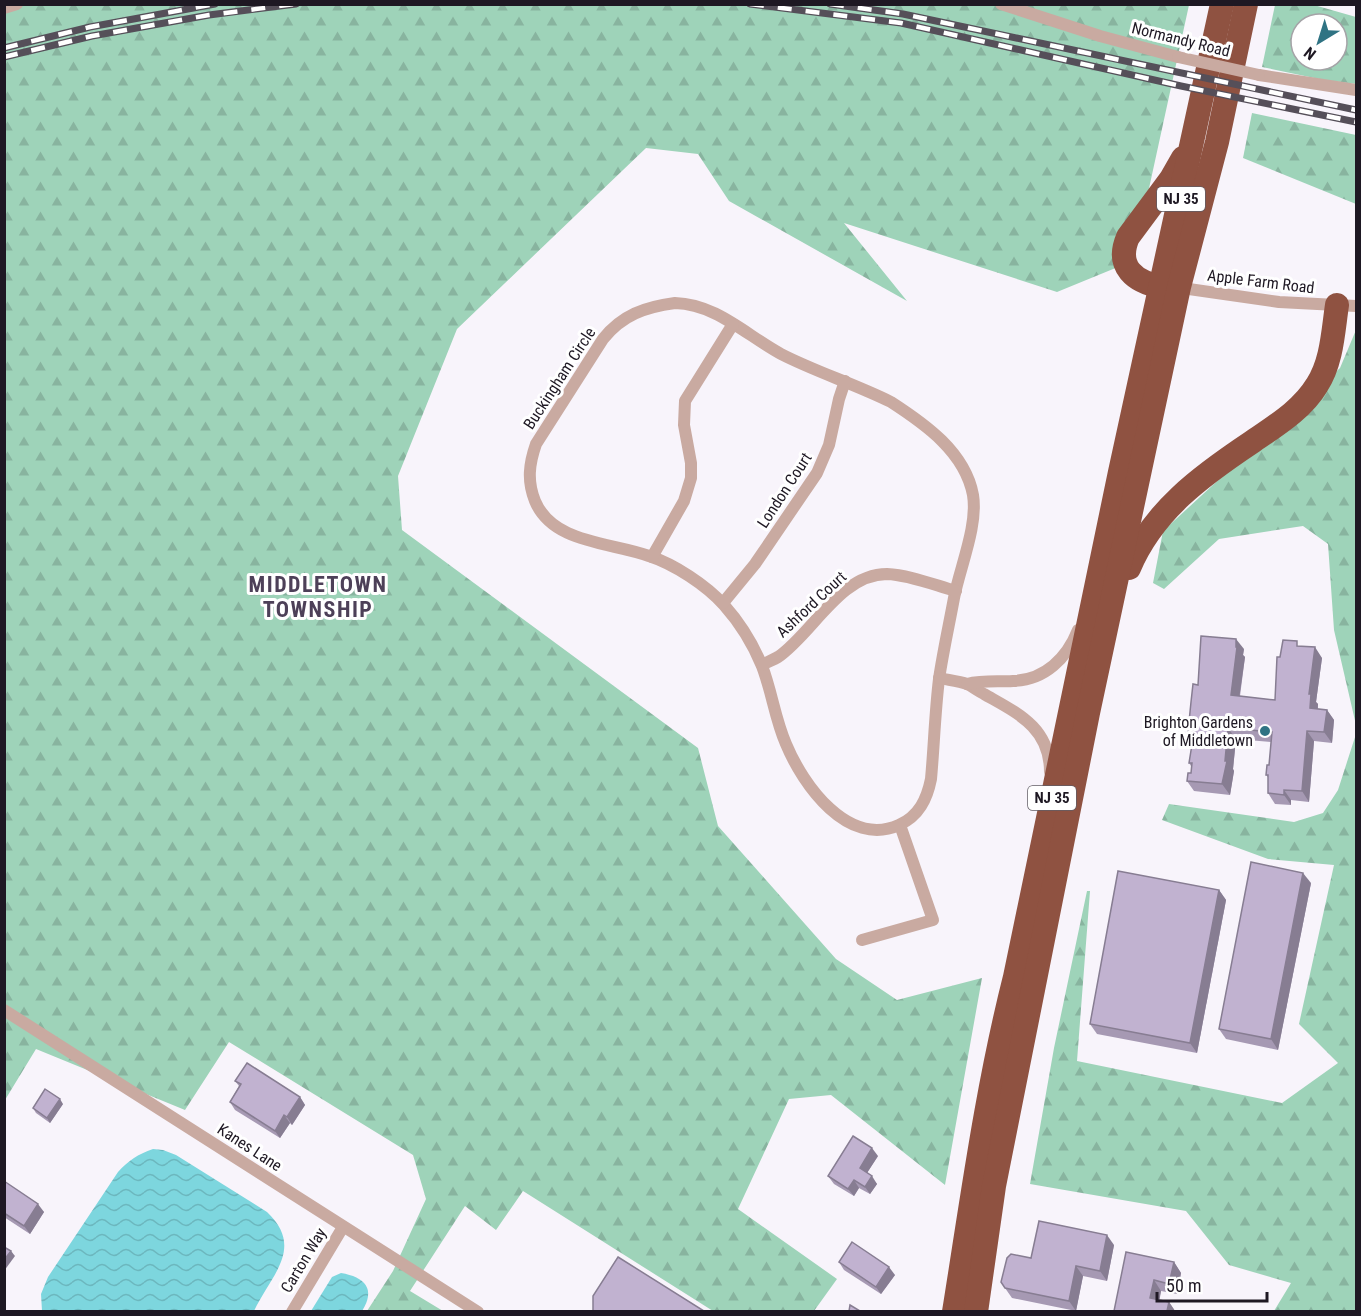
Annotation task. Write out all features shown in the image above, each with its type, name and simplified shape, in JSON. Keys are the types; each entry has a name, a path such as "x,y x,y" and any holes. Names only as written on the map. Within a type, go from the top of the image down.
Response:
{"highway":[{"name":"NJ 35","path":"976,1311 996,1174 1111,612 1171,287 1196,129 1222,4"},
{"name":"NJ 35","path":"954,1311 986,1117 1099,575 1171,287 1217,142 1246,4"},
{"path":"1171,287 1145,284 1136,278 1128,270 1124,259 1124,248 1128,237 1182,161 1196,129"},
{"path":"1111,612 1134,557 1163,513 1209,471 1280,423 1312,394 1326,367 1347,306"}],"street":[{"path":"4,8 16,4"},
{"name":"Normandy Road","path":"1001,4 1100,36 1178,57 1259,75 1356,90"},
{"name":"Apple Farm Road","path":"1171,287 1279,302 1347,306"},
{"name":"Buckingham Circle","path":"685,303 698,305 716,313 781,354 845,381 891,402 951,449 959,461 973,496 974,512 939,678 928,794 923,806 913,817 900,825 873,830 858,826 839,816 816,795 801,775 785,742 773,695 762,665 748,637 723,603 690,578 652,557 626,548 578,537 554,525 537,507 529,482 530,459 536,444 603,339 629,315 656,305 685,303"},
{"path":"652,557 688,491 691,478 691,463 684,425 685,401 733,324"},
{"name":"London Court","path":"723,603 755,564 817,473 829,445 845,381"},
{"name":"Ashford Court","path":"762,665 779,656 839,597 864,578 895,575 956,591"},
{"path":"967,684 983,681 1026,680 1051,669 1074,640 1099,575"},
{"path":"939,678 967,684 1007,705 1024,717 1038,733 1047,749 1050,763 1048,815"},
{"path":"862,940 933,920 900,825"},
{"name":"Kanes Lane","path":"4,1010 478,1311"},
{"name":"Carton Way","path":"292,1311 343,1227"}],"green space":[{"path":"5,5 1189,5 1136,248 1118,267 1057,292 844,223 907,301 729,201 698,154 646,148 457,329 398,476 402,530 698,748 718,826 836,959 897,1000 982,978 945,1185 831,1095 789,1099 738,1209 837,1279 814,1311 713,1311 523,1191 496,1230 465,1206 410,1291 443,1311 367,1311 393,1271 426,1199 413,1155 229,1042 185,1110 36,1049 5,1100"},
{"path":"1275,5 1314,5 1338,12 1289,12 1289,72 1349,72 1349,15 1356,17 1356,84 1324,80 1262,67"},
{"path":"1252,113 1356,135 1356,204 1243,158"},
{"path":"1356,330 1356,725 1334,630 1328,544 1303,526 1219,539 1164,589 1153,583 1163,531 1340,368"},
{"path":"1356,734 1356,1311 1274,1311 1291,1283 1229,1265 1186,1211 1030,1184 1054,1048 1087,891 1090,891 1077,1061 1282,1103 1338,1063 1299,1024 1334,865 1268,859 1162,820 1169,804 1294,822 1323,813 1338,790"}],"water":[{"path":"153,1149 176,1155 267,1212 278,1225 283,1238 284,1250 281,1262 254,1311 42,1311 41,1294 48,1277 118,1172 134,1158"},
{"path":"341,1273 356,1278 366,1285 368,1296 362,1311 311,1311 332,1277"}],"building":[{"name":"Brighton Gardens of Middletown","path":"1201,636 1236,639 1231,695 1275,700 1277,657 1280,657 1283,640 1297,641 1297,646 1315,647 1309,694 1311,694 1310,708 1327,710 1324,732 1307,731 1302,791 1284,790 1284,795 1268,793 1268,775 1266,775 1272,732 1228,728 1225,761 1227,761 1222,784 1187,781 1188,773 1191,773 1192,763 1189,763 1194,732 1188,732 1193,684 1198,685"},
{"path":"1251,862 1303,873 1271,1039 1219,1029"},
{"path":"1118,871 1219,890 1190,1043 1090,1024"},
{"path":"247,1063 300,1097 287,1117 284,1115 275,1131 230,1102 241,1084 235,1081"},
{"path":"45,1089 60,1099 47,1118 33,1108"},
{"path":"853,1136 872,1148 860,1168 872,1176 865,1187 854,1180 848,1189 828,1176"},
{"path":"4,1181 38,1204 24,1226 4,1213"},
{"path":"1039,1221 1107,1235 1100,1271 1076,1266 1069,1301 1005,1288 1001,1282 1007,1258 1011,1254 1031,1258"},
{"path":"852,1242 889,1267 876,1287 839,1262"},
{"path":"4,1247 11,1251 4,1260"},
{"path":"1126,1252 1174,1262 1169,1284 1154,1280 1150,1298 1169,1302 1167,1311 1114,1311"},
{"path":"618,1257 704,1311 593,1311 593,1296"},
{"path":"850,1305 860,1311 849,1311"}],"railway":[{"path":"4,48 90,27 215,4"},
{"path":"4,57 92,36 209,15 296,4"},
{"path":"750,4 901,23 1181,86 1356,122"},
{"path":"830,4 903,14 1356,110"}],"place":[{"name":"Brighton Gardens of Middletown","path":"1265,731"}],"district":[{"name":"MIDDLETOWN TOWNSHIP","path":"318,596"}]}
